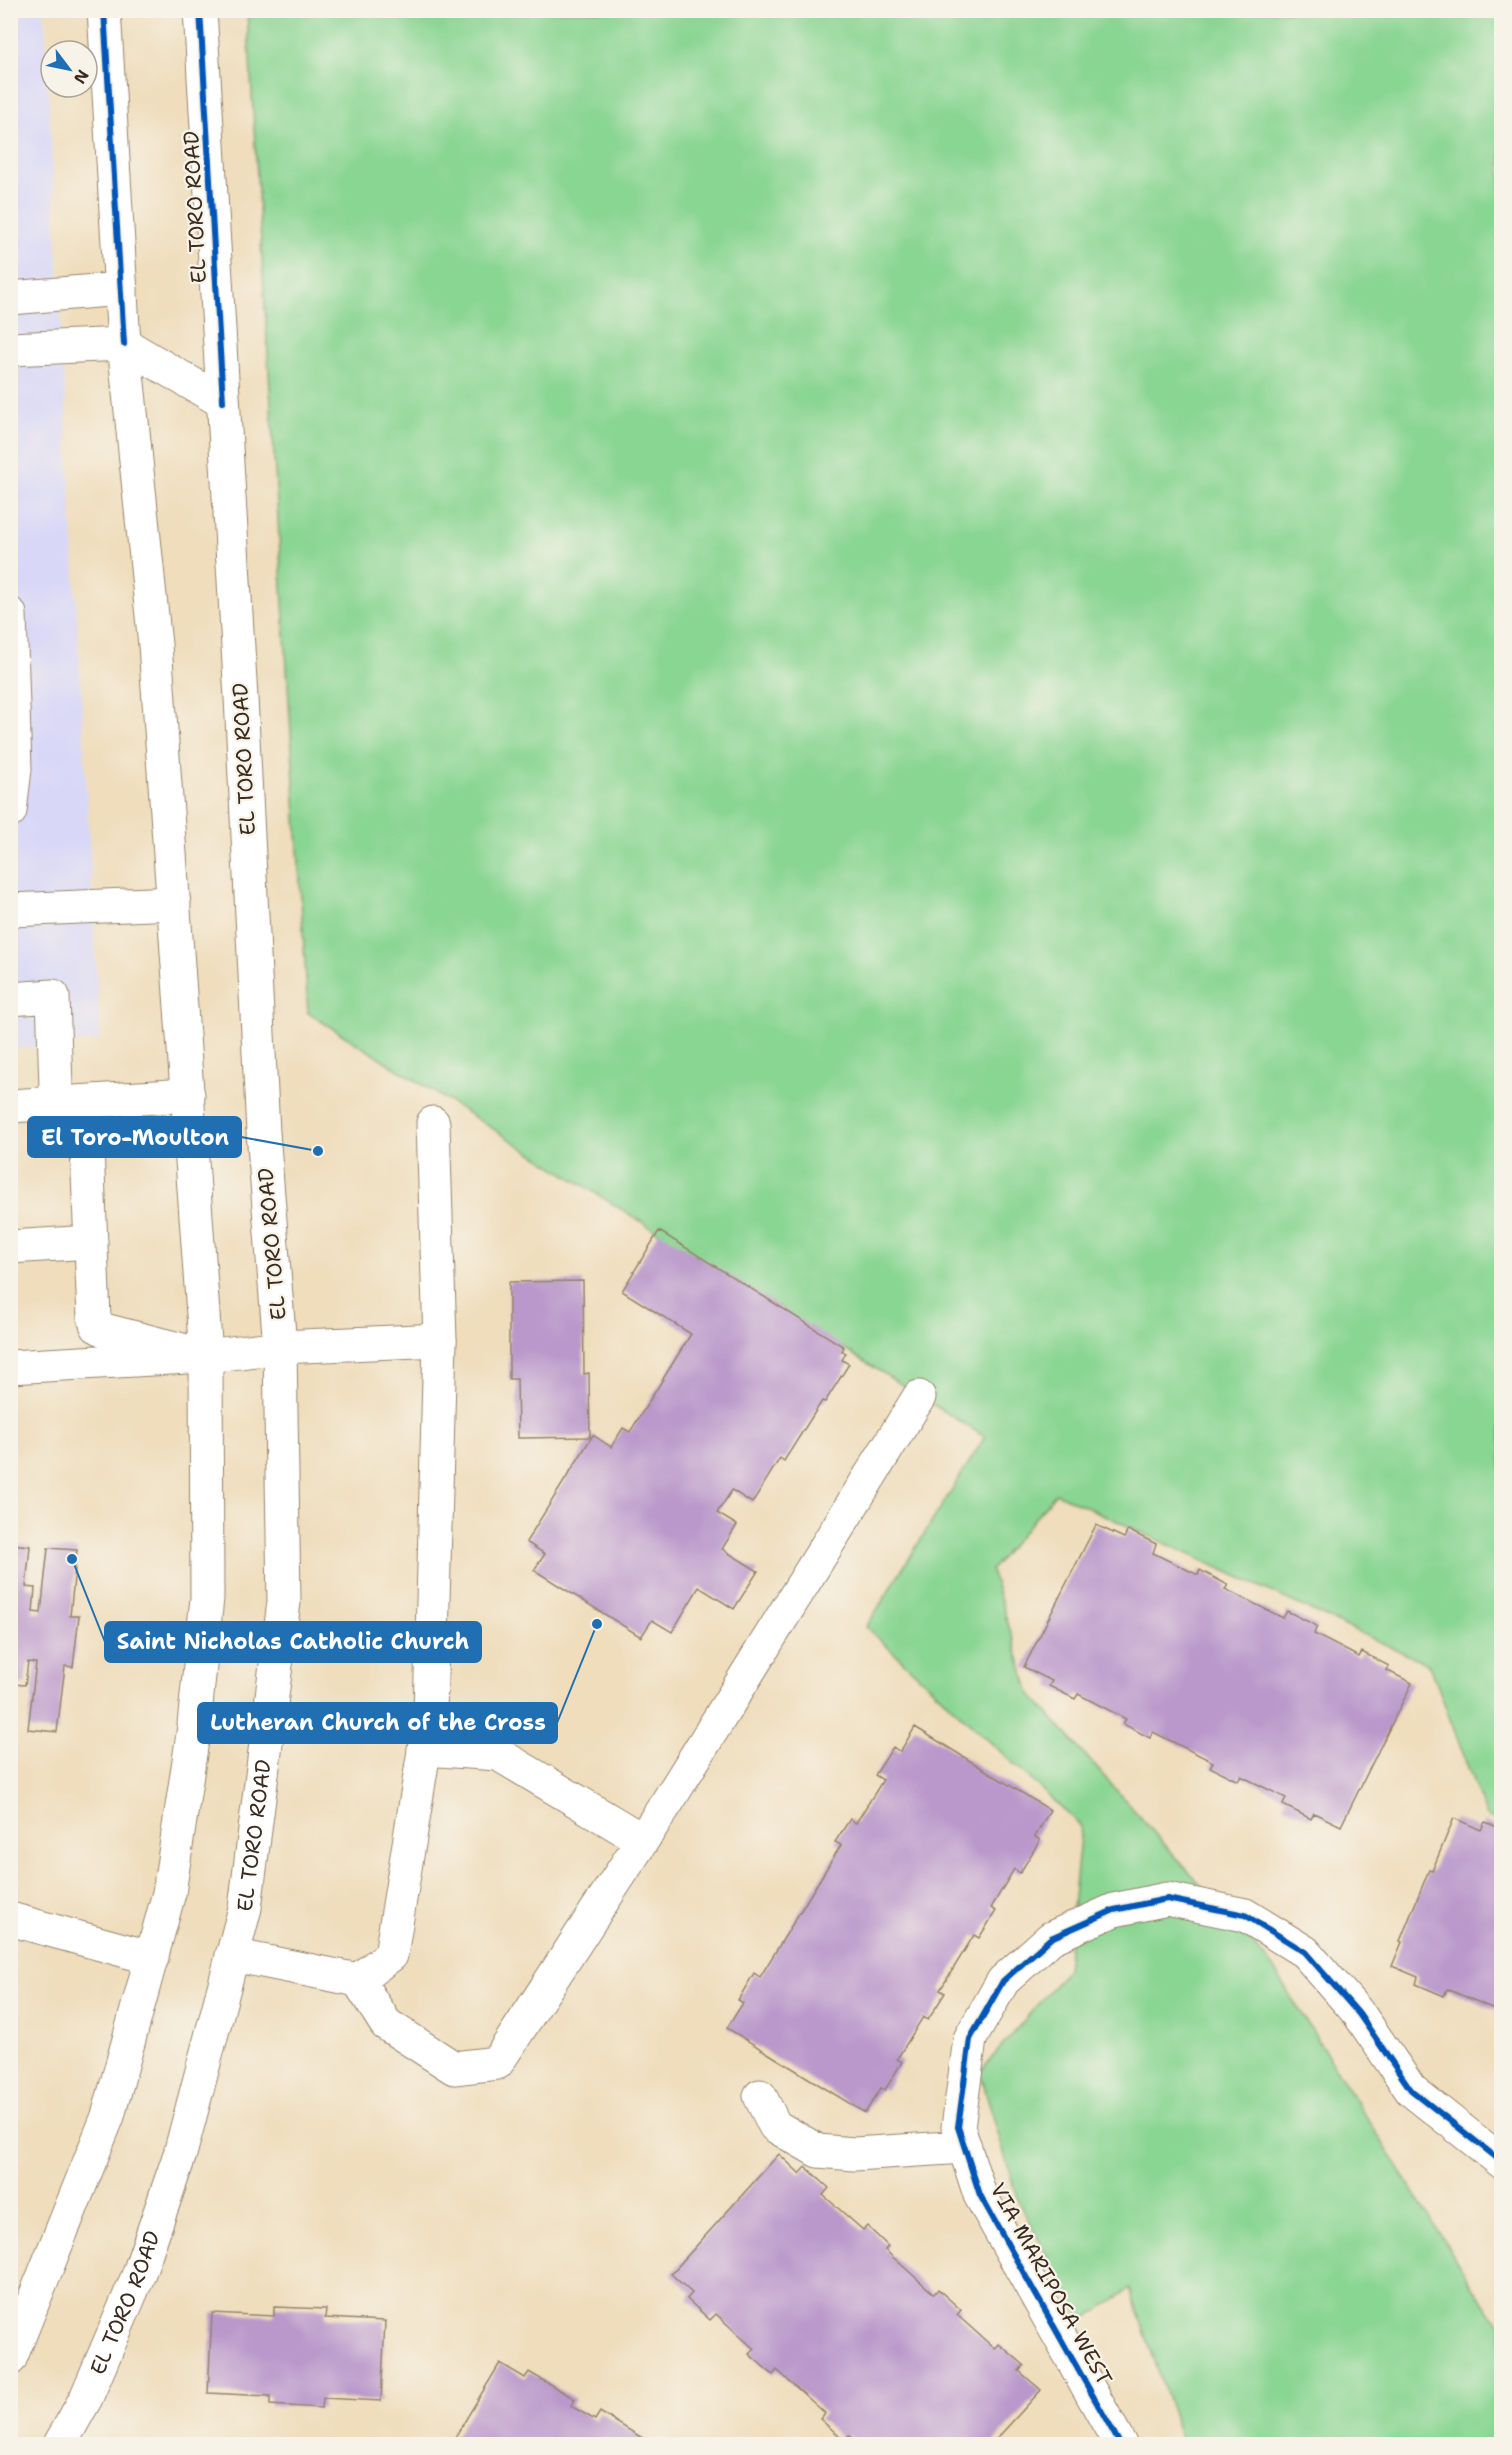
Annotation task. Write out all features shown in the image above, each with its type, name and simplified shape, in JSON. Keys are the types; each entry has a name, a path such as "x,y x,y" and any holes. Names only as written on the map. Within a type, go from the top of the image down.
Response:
{"main road":[{"path":"10,2359 108,2116 169,1893 193,1734 207,1598 206,1356 155,645 124,344 104,10"},
{"name":"EL TORO ROAD","path":"60,2445 86,2398 138,2276 180,2154 245,1908 284,1602 280,1347 263,1132 241,698 200,10"},
{"path":"10,297 122,289"},
{"path":"10,350 124,344 223,402"},
{"path":"10,614 15,770 10,811"},
{"path":"10,910 174,903"},
{"path":"10,999 53,996 57,1118 87,1148 94,1318 97,1326 104,1330 206,1356"},
{"path":"10,1106 188,1095"},
{"path":"358,1980 391,1955 430,1714 440,1340 433,1123"},
{"path":"10,1247 91,1242"},
{"path":"10,1367 206,1356 280,1347 440,1340"},
{"path":"232,1956 358,1980 386,2024 454,2068 497,2063 642,1840 919,1397"},
{"path":"424,1749 498,1754 642,1840"},
{"name":"VIA MARIPOSA WEST","path":"1120,2445 980,2196 958,2127 970,2039 1003,1981 1051,1938 1114,1910 1167,1899 1245,1915 1305,1952 1359,2014 1411,2090 1502,2162"},
{"path":"10,1919 152,1958"},
{"path":"760,2096 775,2126 818,2151 854,2154 965,2147"}],"shaded area":[{"path":"44,10 46,39 39,39 39,99 49,99 100,1040 11,1049 10,11"}],"green space":[{"path":"247,11 1501,11 1501,1822 1486,1816 1430,1665 1056,1493 991,1570 1030,1693 1269,1962 1489,2312 1501,2324 1501,2444 1183,2444 1130,2289 1082,2321 1018,2201 980,2072 1067,1970 1081,1826 866,1627 985,1437 308,1013"}],"building":[{"path":"659,1231 844,1347 842,1351 846,1353 842,1360 849,1364 825,1402 822,1401 784,1461 780,1458 752,1503 732,1490 717,1513 737,1525 722,1549 758,1571 734,1609 699,1587 672,1632 652,1620 641,1637 534,1570 545,1554 526,1542 593,1435 611,1447 623,1428 630,1432 691,1334 622,1291"},
{"path":"583,1281 584,1374 589,1373 590,1437 518,1438 517,1379 509,1379 509,1282"},
{"path":"1096,1525 1124,1538 1128,1530 1156,1544 1153,1553 1198,1575 1200,1570 1228,1585 1225,1589 1283,1618 1287,1611 1317,1626 1314,1634 1359,1657 1362,1652 1389,1666 1386,1670 1412,1683 1341,1826 1314,1813 1311,1819 1283,1805 1286,1798 1241,1776 1238,1781 1210,1767 1213,1762 1153,1732 1150,1738 1123,1724 1126,1719 1078,1694 1075,1699 1049,1686 1052,1681 1024,1667"},
{"path":"10,1544 30,1546 26,1587 35,1588 33,1612 41,1613 48,1548 77,1550 70,1616 79,1616 73,1667 65,1666 57,1732 28,1729 36,1663 28,1662 25,1685 14,1684 10,1703"},
{"path":"915,1727 1050,1810 1035,1837 1040,1840 1020,1873 1014,1869 991,1908 996,1911 979,1938 974,1935 940,1990 945,1993 928,2020 923,2017 897,2059 902,2062 885,2090 881,2088 865,2113 727,2028 743,2003 738,2000 754,1973 760,1977 841,1845 835,1842 850,1819 856,1823 883,1780 875,1775 893,1747 900,1752"},
{"path":"1454,1818 1481,1830 1485,1822 1502,1829 1502,2018 1497,2016 1499,2011 1447,1989 1444,1996 1416,1984 1418,1977 1392,1966 1429,1870 1432,1871"},
{"path":"779,2154 800,2174 806,2167 829,2188 823,2195 863,2230 867,2226 888,2246 885,2250 934,2294 938,2289 961,2310 957,2315 995,2349 999,2344 1024,2365 1019,2371 1041,2390 992,2444 860,2444 849,2435 844,2440 820,2419 825,2413 777,2370 773,2375 749,2354 754,2349 716,2314 710,2320 687,2299 692,2293 671,2274"},
{"path":"274,2307 326,2309 325,2318 385,2321 381,2401 323,2398 322,2408 270,2405 270,2396 208,2393 212,2313 274,2316"},
{"path":"500,2363 525,2378 529,2372 575,2399 571,2406 595,2420 600,2412 652,2444 451,2444"}],"cycle path":[{"path":"104,10 124,344"},
{"path":"200,10 223,402"},
{"path":"1120,2444 980,2195 958,2127 970,2039 1003,1981 1051,1938 1114,1910 1167,1899 1245,1915 1305,1952 1359,2014 1411,2090 1502,2162"}],"place":[{"name":"El Toro-Moulton","path":"318,1151"},
{"name":"Saint Nicholas Catholic Church","path":"72,1559"},
{"name":"Lutheran Church of the Cross","path":"597,1624"}]}
